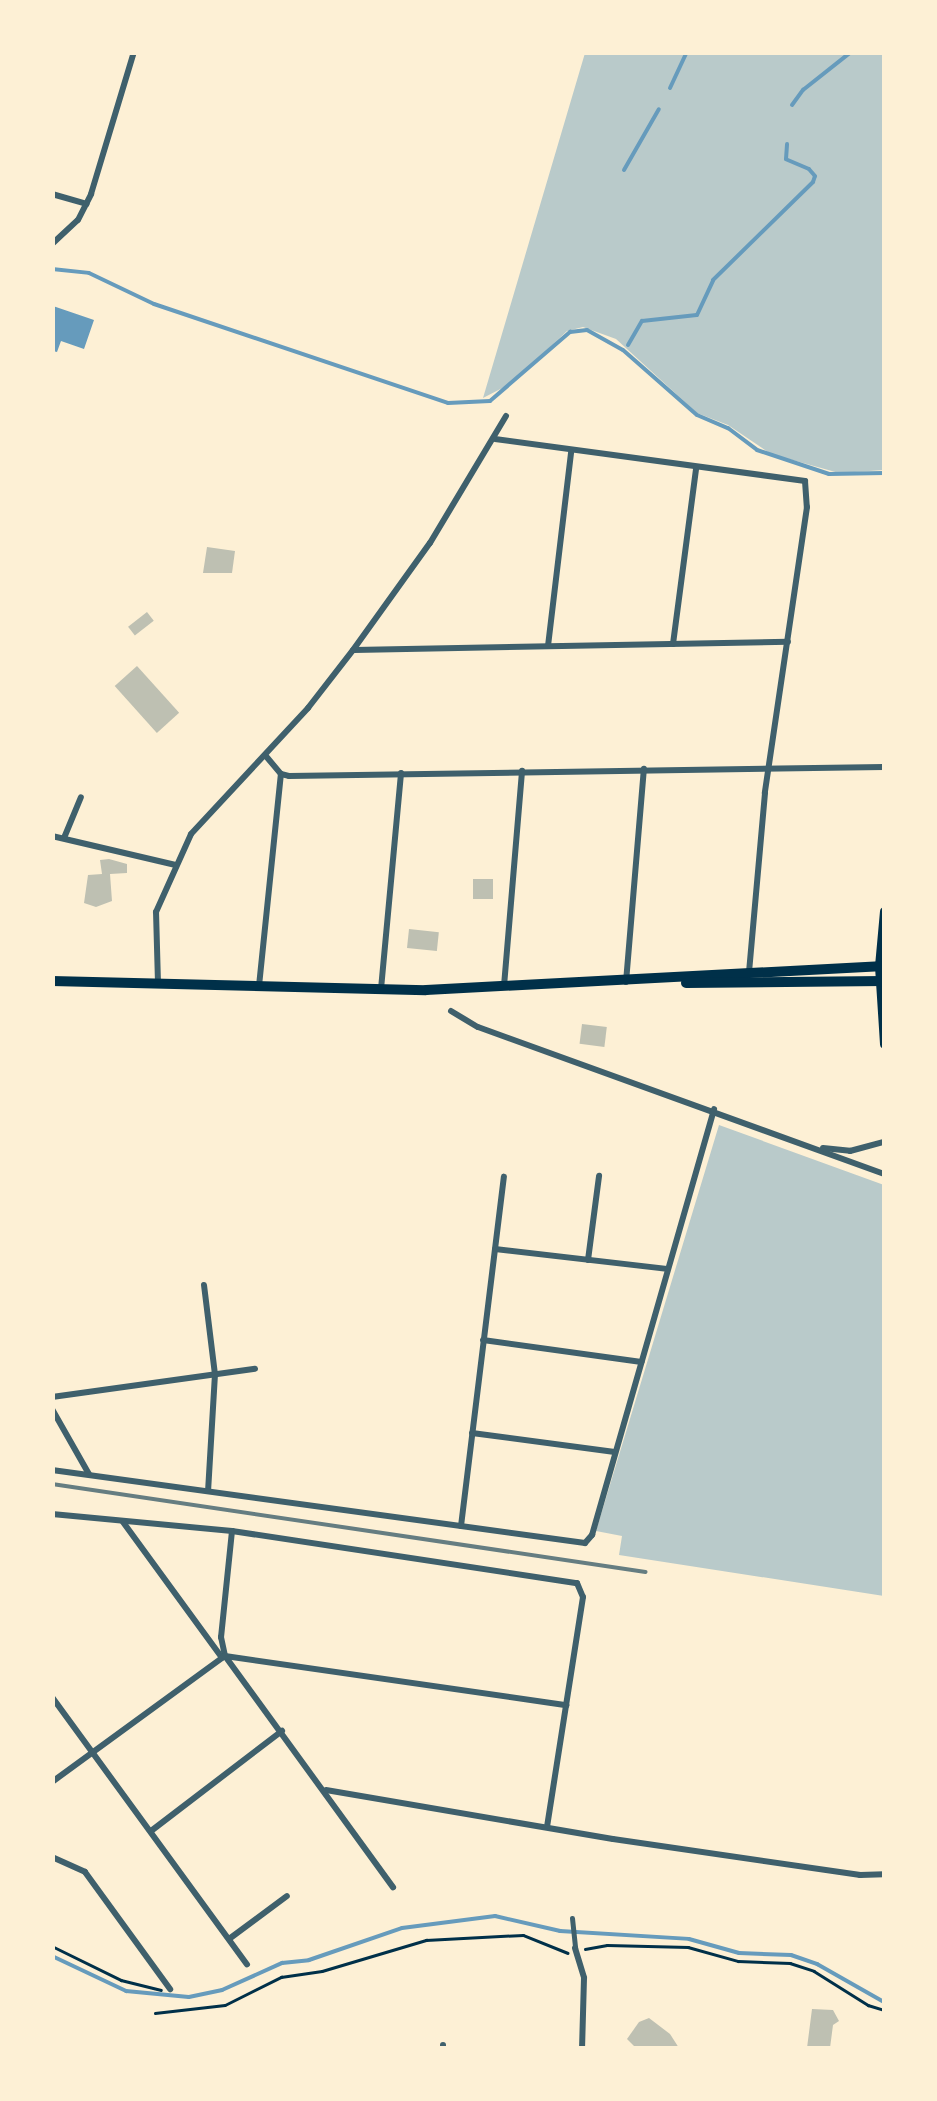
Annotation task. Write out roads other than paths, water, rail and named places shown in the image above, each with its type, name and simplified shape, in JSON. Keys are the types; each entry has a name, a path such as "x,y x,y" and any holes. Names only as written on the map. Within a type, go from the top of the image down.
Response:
{"main road":[{"path":"884,911 884,1044"},
{"path":"650,982 882,966"},
{"path":"52,981 381,990 650,982 882,981"}],"street":[{"path":"52,244 78,220 86,204 134,52"},
{"path":"52,194 86,204"},
{"path":"158,984 155,919 191,834 265,756 354,650 430,543 506,416"},
{"path":"495,439 805,481 806,507 768,768 749,974"},
{"path":"548,646 571,452"},
{"path":"673,644 696,468"},
{"path":"354,650 788,642"},
{"path":"259,988 281,774 265,756"},
{"path":"281,774 884,767"},
{"path":"626,983 644,769"},
{"path":"504,987 522,771"},
{"path":"381,990 401,773"},
{"path":"64,838 80,797"},
{"path":"52,836 176,865"},
{"path":"451,1011 478,1027 822,1148 884,1174"},
{"path":"52,1470 586,1543 714,1110"},
{"path":"822,1148 850,1151 884,1142"},
{"path":"588,1260 599,1176"},
{"path":"461,1526 504,1177"},
{"path":"495,1249 667,1269"},
{"path":"204,1285 215,1374 208,1492"},
{"path":"484,1340 642,1362"},
{"path":"52,1397 256,1369"},
{"path":"52,1409 90,1474"},
{"path":"472,1433 615,1452"},
{"path":"52,1514 232,1531 560,1578 580,1585 583,1597 547,1826"},
{"path":"122,1521 326,1790 393,1887"},
{"path":"223,1657 221,1637 232,1531"},
{"path":"52,1782 223,1657 566,1705"},
{"path":"52,1697 247,1964"},
{"path":"151,1831 282,1731"},
{"path":"326,1790 708,1853 884,1874"},
{"path":"52,1857 85,1872 170,1989"},
{"path":"229,1939 287,1896"},
{"path":"572,1918 575,1948 581,1961 582,2048"}],"water":[{"path":"53,306 94,320 84,349 61,341 57,352 53,351"}],"waterway":[{"path":"670,88 687,52"},
{"path":"792,105 803,90 851,52"},
{"path":"624,170 659,109"},
{"path":"628,345 642,321 697,315 713,280 813,182 815,176 809,169 786,159 787,144"},
{"path":"52,269 89,273 154,304 448,403 490,401 570,332 587,330 623,350 697,415 728,428 757,450 829,474 884,473"},
{"path":"52,1956 126,1991 189,1997 222,1990 282,1963 309,1960 402,1928 495,1916 560,1931 689,1939 739,1953 791,1955 817,1964 884,2002"}],"railway":[{"path":"52,1484 646,1572"}]}
